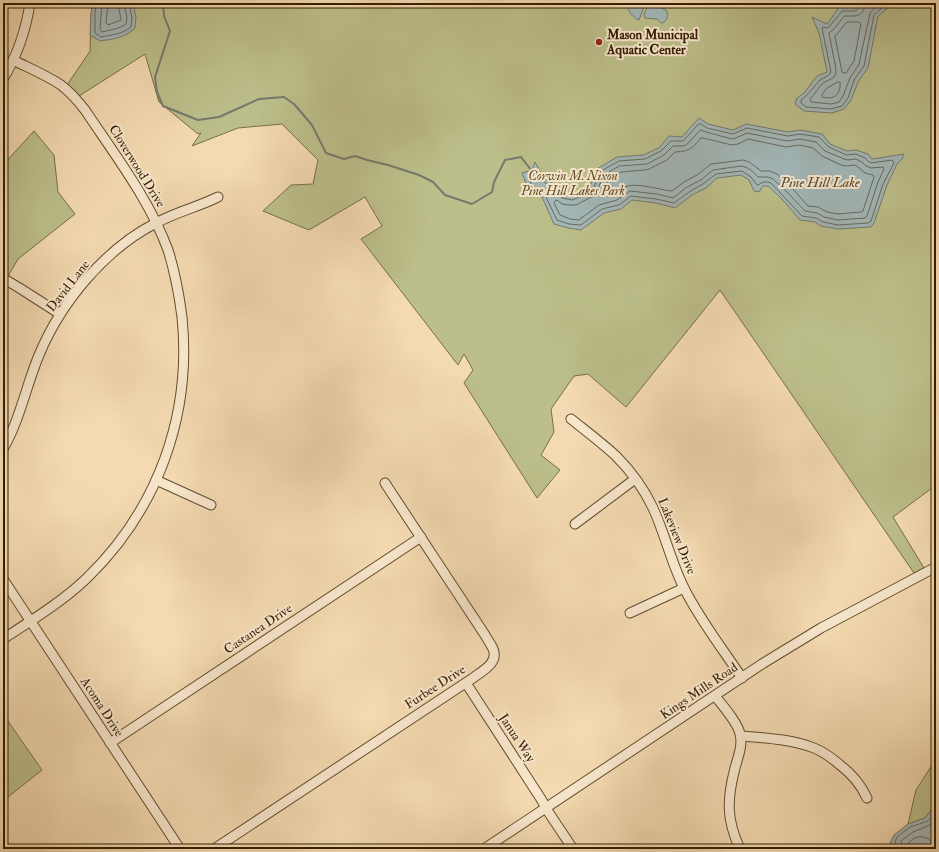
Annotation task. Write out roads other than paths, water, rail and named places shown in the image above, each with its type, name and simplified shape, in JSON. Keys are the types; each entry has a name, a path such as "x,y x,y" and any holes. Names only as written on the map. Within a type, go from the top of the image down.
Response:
{"street":[{"path":"3,79 13,60 22,37 30,3"},
{"name":"Cloverwood Drive","path":"3,639 61,600 80,584 117,545 131,525 151,491 172,436 182,387 184,350 180,301 176,277 156,222 137,187 76,98 65,88 13,60"},
{"name":"David Lane","path":"3,449 13,430 38,356 51,330 60,314 90,275 134,237 156,222 218,197"},
{"path":"6,280 60,314"},
{"name":"Lakeview Drive","path":"571,419 616,456 635,479 653,508 659,521 678,576 684,588 697,611 742,678"},
{"path":"575,524 635,479"},
{"path":"156,480 210,505"},
{"name":"Furbee Drive","path":"214,849 466,683 488,667 493,660 494,651 485,635 385,483"},
{"name":"Castanea Drive","path":"110,743 421,537"},
{"name":"Kings Mills Road","path":"484,849 815,631 936,567"},
{"name":"Acoma Drive","path":"3,579 180,849"},
{"path":"630,613 684,588"},
{"name":"Janua Way","path":"466,683 573,849"},
{"path":"715,696 737,727 741,736 741,744 731,782 728,807 731,827 740,849"},
{"path":"741,736 799,743 823,752 854,777 867,798"}],"water":[{"path":"93,3 133,3 136,18 135,28 123,36 100,41 90,35"},
{"path":"628,3 648,3 657,7 658,4 656,3 675,3 672,6 660,5 660,7 666,10 668,14 667,19 661,23 657,19 645,18 644,14 647,8 645,7 639,20 636,19 629,11"},
{"path":"857,3 889,3 887,9 878,16 868,68 858,82 851,100 844,109 832,113 804,111 795,104 797,98 804,93 817,76 827,72 819,33 812,17 827,24 840,6 855,7"},
{"name":"Pine Hill Lake","path":"699,118 708,124 733,130 746,124 788,132 800,130 822,134 830,144 847,151 856,150 868,154 872,159 904,154 902,159 897,164 887,185 874,223 871,227 838,229 821,226 815,222 800,220 781,198 768,186 763,186 759,192 754,191 749,180 741,175 717,178 706,188 692,195 675,208 656,203 632,200 621,209 604,213 581,230 568,228 554,224 542,197 527,186 522,173 532,170 535,162 544,178 557,186 564,195 572,196 589,188 597,169 617,157 643,155 659,148 669,136 682,137"},
{"path":"936,804 936,849 928,849 920,845 914,849 895,849 890,843 894,835 908,824 925,818"}],"waterway":[{"path":"163,3 164,16 170,31 155,77 157,92 163,106 198,120 219,117 259,99 284,97 294,104 312,125 326,153 344,159 355,156 419,175 433,182 445,195 472,204 492,192 494,182 505,160 521,157 532,171"}],"place":[{"name":"Mason Municipal Aquatic Center","path":"599,42"}],"park label":[{"name":"Corwin M. Nixon Pine Hill Lakes Park","path":"573,184"}]}
